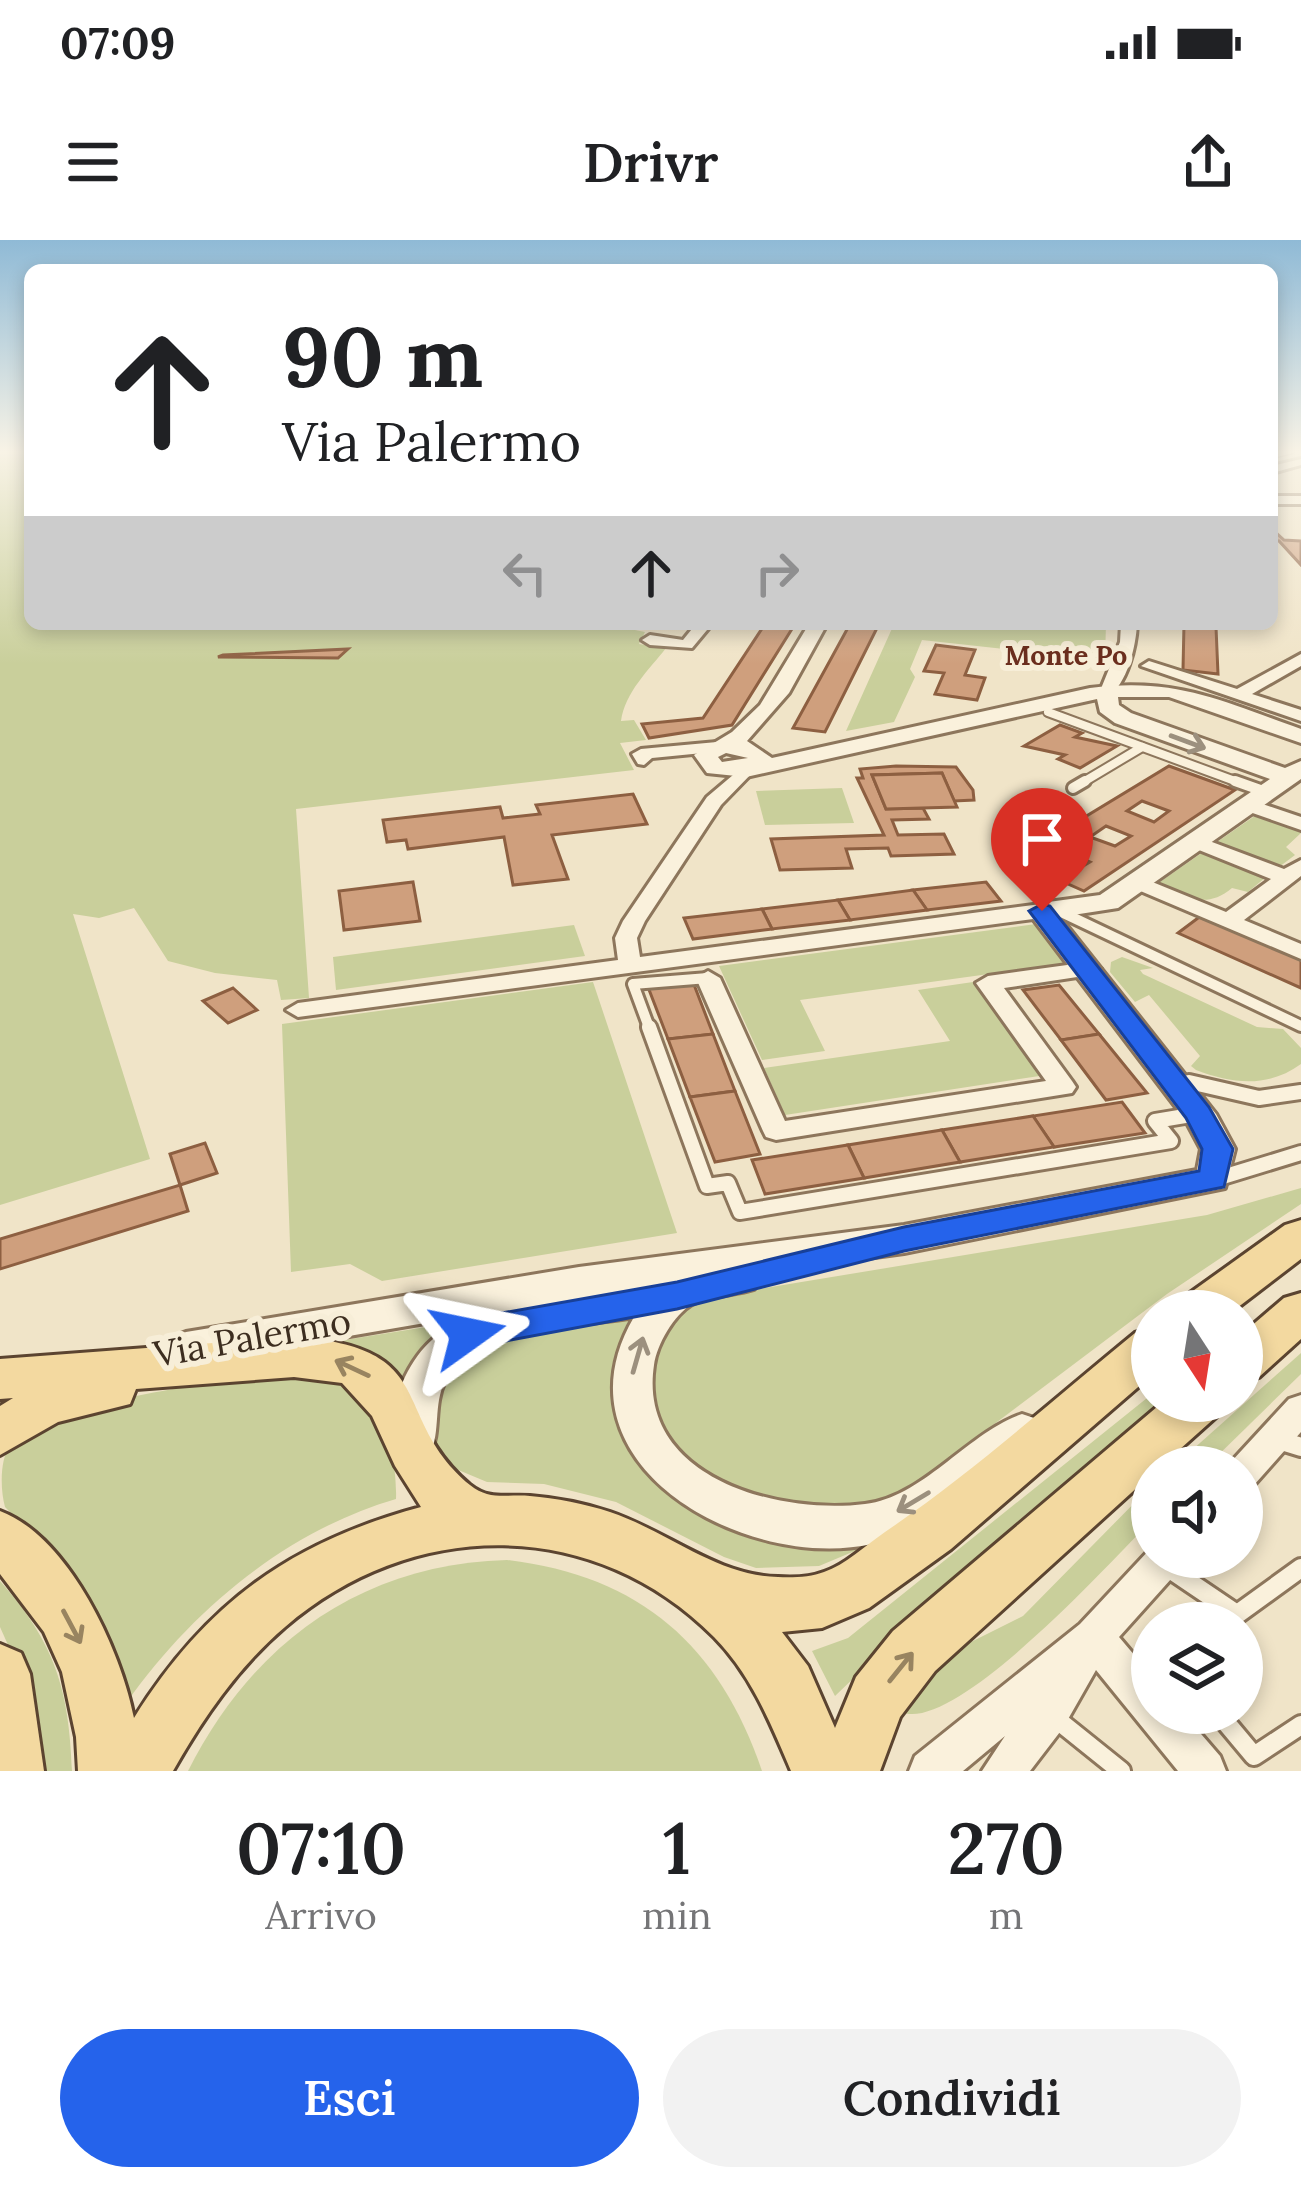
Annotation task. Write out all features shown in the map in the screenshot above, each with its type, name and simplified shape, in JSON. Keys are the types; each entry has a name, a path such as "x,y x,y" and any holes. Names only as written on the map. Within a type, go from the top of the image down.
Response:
{"main road":[{"path":"1228,1290 1301,1235"},
{"path":"1263,1344 1301,1311"},
{"path":"0,1433 21,1415 56,1400 283,1346"},
{"path":"5,1378 170,1366 283,1346 332,1359 374,1380 445,1497 476,1518"},
{"path":"697,1581 775,1605 822,1601 849,1589 932,1531 1131,1365"},
{"path":"850,1771 877,1698 914,1651 1175,1422"},
{"path":"140,1771 161,1729 216,1655 286,1591 363,1547 400,1533 476,1518 558,1521 596,1530 630,1542 697,1581 729,1609 783,1678 822,1771"},
{"path":"0,1536 40,1578 83,1647 103,1705 109,1771"},
{"path":"0,1674 13,1771"}],"street":[{"path":"650,640 687,645 699,630"},
{"path":"714,755 743,736 766,711 814,630"},
{"path":"1128,633 1171,692"},
{"path":"1123,718 1108,707 1108,692 1128,633"},
{"path":"1237,695 1301,659"},
{"path":"1149,666 1301,716"},
{"path":"714,755 752,760 817,753 1108,692 1171,692 1301,736"},
{"path":"630,964 626,938 634,921 714,801 752,760 766,711"},
{"path":"1004,717 1086,711 1123,718 1281,785 1301,824"},
{"path":"714,755 714,801"},
{"path":"298,1010 1108,902 1281,785"},
{"path":"1196,842 1294,872"},
{"path":"1229,921 1294,872"},
{"path":"1138,883 1301,952"},
{"path":"1049,911 1198,1114 1218,1149 1213,1179"},
{"path":"708,978 776,1131 1063,1087 988,983 1089,969"},
{"name":"Via Palermo","path":"5,1378 283,1346 580,1282 904,1239 1213,1179"},
{"path":"416,1449 413,1409 418,1386 437,1356 468,1334 677,1296 904,1239"},
{"path":"677,1296 652,1321 633,1360 631,1387 638,1421 653,1450 673,1474 700,1493 765,1519 804,1525 876,1523 1131,1360"},
{"path":"56,1400 170,1366"},
{"path":"1263,1460 1288,1443 1301,1408"},
{"path":"930,1771 1094,1637 1148,1578"},
{"path":"1094,1637 1131,1682"},
{"path":"1003,1771 1049,1714 1094,1637"},
{"path":"1174,1734 1205,1771"}],"lane":[{"path":"1048,712 1142,746 1281,785"},
{"path":"1073,788 1142,746"},
{"path":"1049,911 1301,1026"},
{"path":"708,978 633,984 707,1186 728,1183 740,1212 1171,1142 1155,1121 1198,1114"},
{"path":"1190,1082 1240,1099 1287,1098 1301,1092"},
{"path":"1213,1179 1252,1172 1301,1153"},
{"path":"1253,1602 1301,1568"},
{"path":"1184,1578 1212,1602"},
{"path":"1049,1714 1108,1756 1121,1771"},
{"path":"1236,1734 1254,1756 1301,1725"}],"green space":[{"path":"0,521 24,521 24,630 635,630 645,632 639,644 666,648 623,710 621,721 634,720 646,740 620,743 634,770 296,809 309,998 281,1000 277,980 215,973 168,961 134,908 99,918 73,914 150,1159 0,1205"},
{"path":"891,630 1106,630 1105,660 922,640 910,669 915,677 894,722 846,731"},
{"path":"842,788 854,823 765,825 756,791"},
{"path":"1259,813 1301,833 1286,847 1295,855 1279,867 1217,842"},
{"path":"1203,852 1266,877 1248,892 1232,888 1204,900 1157,884"},
{"path":"1036,924 1068,963 800,1000 825,1051 762,1060 719,966"},
{"path":"574,925 585,956 336,990 333,957"},
{"path":"1122,957 1153,968 1140,970 1143,974 1257,1027 1283,1029 1301,1048 1301,1064 1276,1077 1250,1081 1196,1070 1191,1066 1200,1056 1149,995 1135,1002 1110,972 1111,962"},
{"path":"980,981 1046,1075 785,1115 764,1068 950,1041 918,990"},
{"path":"593,982 677,1233 382,1281 350,1264 291,1272 282,1024"},
{"path":"1301,1188 1301,1204 1173,1290 1131,1290 1131,1321 900,1495 870,1504 805,1508 739,1494 685,1461 653,1415 650,1384 655,1337 693,1300 1207,1215"},
{"path":"641,1312 621,1346 616,1382 622,1418 637,1455 862,1548 819,1566 756,1568 724,1557 616,1502 544,1484 487,1482 444,1464 428,1432 449,1364 496,1336"},
{"path":"476,1319 399,1380 307,1346"},
{"path":"1301,1353 1301,1374 1263,1411 1263,1387"},
{"path":"306,1369 347,1387 376,1416 392,1454 396,1499 317,1531 245,1578 181,1636 127,1702 68,1571 5,1507 2,1474 10,1445 36,1428 108,1402"},
{"path":"1131,1411 1131,1422 1137,1422 1011,1527 835,1696 812,1651 848,1638"},
{"path":"1224,1422 1252,1422 1227,1446 1197,1446"},
{"path":"1131,1506 1131,1542 1032,1639 958,1697 926,1712 901,1712 939,1658 1023,1616"},
{"path":"507,1560 597,1582 668,1624 723,1687 762,1771 188,1771 245,1684 318,1619 359,1595 405,1577 454,1565"},
{"path":"0,1581 34,1625 56,1668 67,1715 72,1771 32,1771 25,1683 0,1627"}],"building":[{"path":"1278,534 1284,540 1301,541 1301,565"},
{"path":"761,630 791,630 732,725 649,738 642,724 703,718"},
{"path":"847,630 876,630 825,732 793,728"},
{"path":"1184,630 1216,630 1218,674 1183,670"},
{"path":"936,645 975,650 965,675 985,678 977,700 935,694 944,673 924,671"},
{"path":"348,649 338,658 218,657 223,655"},
{"path":"1060,725 1082,733 1075,737 1117,746 1080,768 1058,759 1065,755 1024,746"},
{"path":"1169,766 1235,790 1084,891 1014,860","holes":["1142,801 1169,811 1154,822 1127,811","1106,826 1131,836 1115,846 1090,837","1066,851 1090,862 1073,872 1049,861"]},
{"path":"956,767 973,790 974,800 954,801 942,773 872,775 886,809 923,808 929,819 892,820 898,835 944,834 954,854 891,856 888,848 846,849 852,868 780,870 771,839 884,835 857,778 863,778 860,769"},
{"path":"942,773 957,807 886,809 872,775"},
{"path":"633,794 647,824 552,835 568,879 513,885 504,837 408,849 406,840 387,842 383,820 500,807 503,818 540,814 536,805"},
{"path":"413,882 420,921 344,930 339,891"},
{"path":"986,882 1001,901 927,910 913,890"},
{"path":"913,890 927,910 850,920 838,900"},
{"path":"838,900 850,920 772,929 762,909"},
{"path":"762,909 772,929 693,939 684,918"},
{"path":"1202,915 1301,958 1301,988 1178,933"},
{"path":"693,982 713,1034 668,1039 648,987"},
{"path":"1059,985 1099,1034 1061,1040 1023,990"},
{"path":"233,988 257,1010 228,1023 203,1001"},
{"path":"713,1034 735,1091 690,1097 668,1039"},
{"path":"1099,1034 1147,1093 1106,1100 1061,1040"},
{"path":"735,1091 760,1154 715,1162 690,1097"},
{"path":"1122,1102 1145,1133 1054,1147 1033,1116"},
{"path":"1033,1116 1054,1147 960,1162 942,1130"},
{"path":"942,1130 960,1162 864,1178 848,1145"},
{"path":"205,1143 217,1173 180,1185 170,1154"},
{"path":"848,1145 864,1178 765,1194 752,1160"},
{"path":"180,1185 188,1211 0,1269 0,1239"}],"district":[{"name":"Monte Po","path":"1066,656"}],"route":[{"path":"468,1334 677,1296 702,1286 783,1271 904,1239 1213,1179 1218,1149 1198,1114 1042,911"}]}
